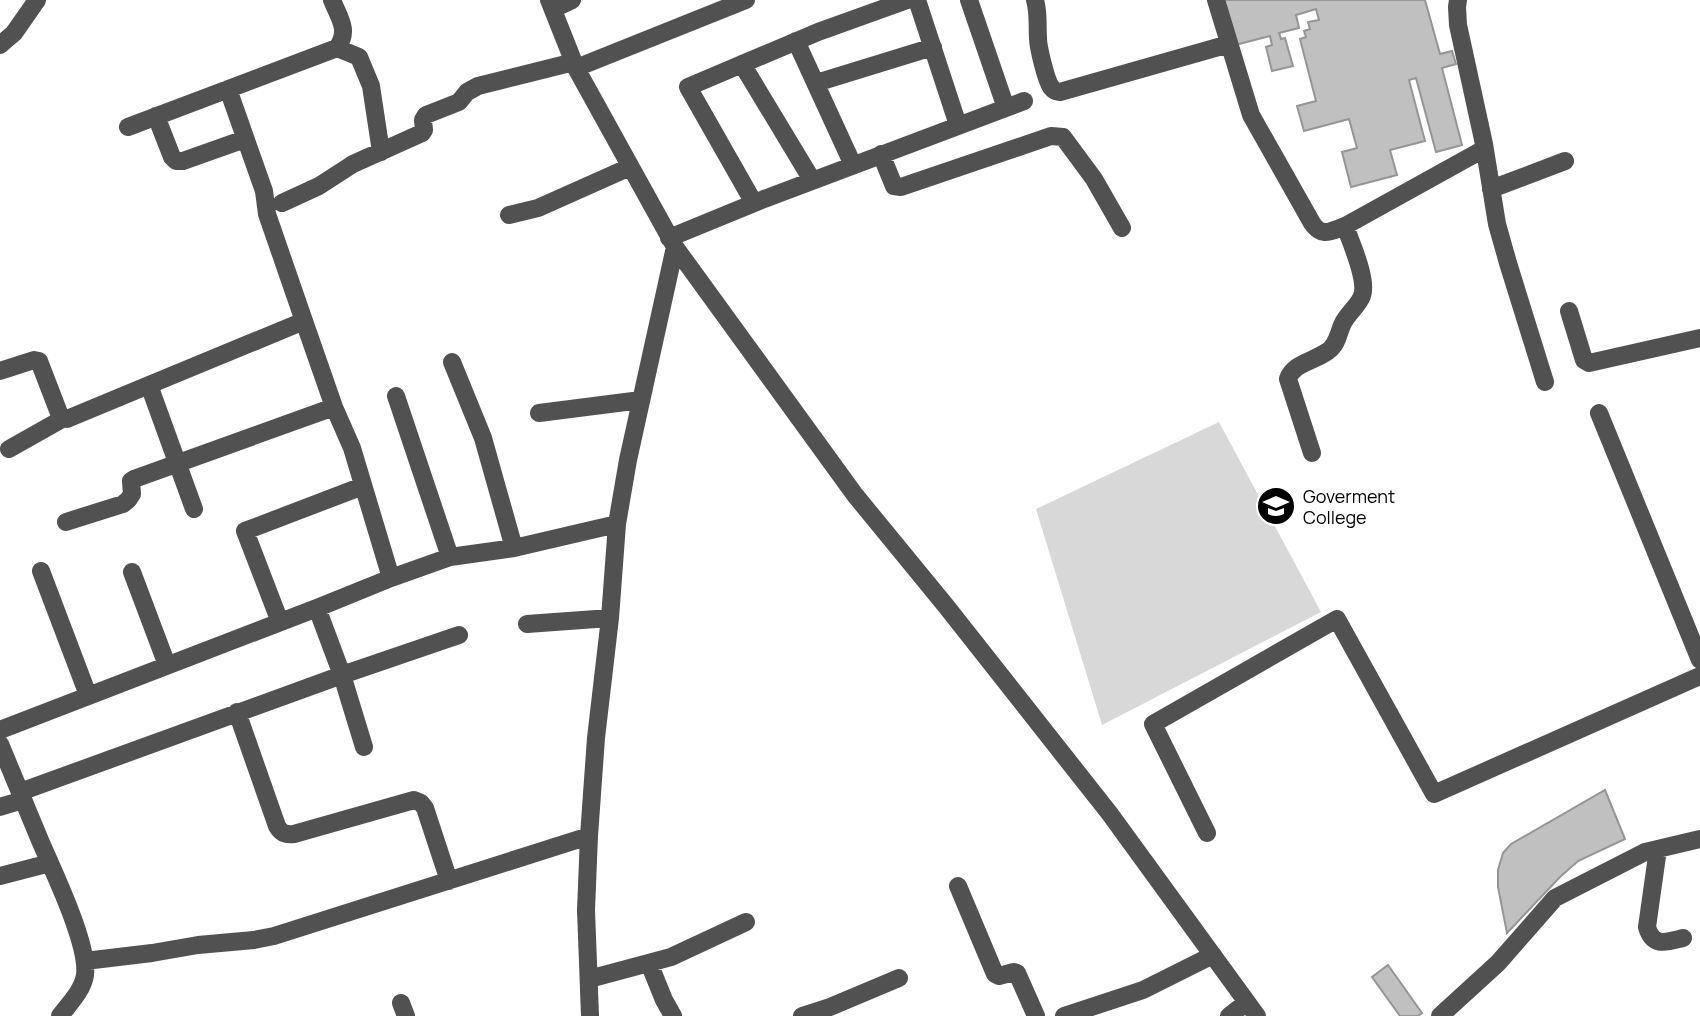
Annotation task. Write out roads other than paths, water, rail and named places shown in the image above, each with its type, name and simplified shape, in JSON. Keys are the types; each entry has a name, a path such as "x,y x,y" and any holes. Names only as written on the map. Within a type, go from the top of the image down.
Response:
{"street":[{"path":"0,45 14,33 37,0"},
{"path":"128,127 337,48 344,33 332,0"},
{"path":"572,0 551,4 575,65 672,243 855,495 1110,814 1252,1009 1229,1016"},
{"path":"282,203 319,186 353,164 422,133 426,115 459,102 473,88 575,65 746,0"},
{"path":"754,203 688,87 796,41 906,0"},
{"path":"917,0 958,125"},
{"path":"969,0 1006,108"},
{"path":"1035,0 1039,15 1039,48 1051,88 1060,92 1229,44"},
{"path":"1216,0 1251,115 1315,228 1325,233 1345,226 1484,149"},
{"path":"1458,0 1458,25 1497,224 1545,382"},
{"path":"796,41 853,165"},
{"path":"816,83 933,47"},
{"path":"337,48 359,57 371,86 381,152"},
{"path":"742,64 811,180"},
{"path":"228,89 264,191 267,214 303,321 352,448 391,578"},
{"path":"672,243 754,203 811,180 1024,101"},
{"path":"156,116 176,162 245,139"},
{"path":"881,154 894,186 901,187 1051,136 1063,137 1094,179 1122,228"},
{"path":"1491,190 1566,161"},
{"path":"509,215 538,208 630,167"},
{"path":"1312,453 1288,379 1296,368 1328,351 1335,344 1346,318 1364,291 1345,226"},
{"path":"590,1016 586,910 589,835 617,524 672,243"},
{"path":"1569,311 1584,359 1590,363 1700,338"},
{"path":"9,449 64,418 70,418 303,321"},
{"path":"0,371 34,360 39,361 59,413 64,418"},
{"path":"452,362 483,438 514,548"},
{"path":"149,385 194,509"},
{"path":"396,396 450,557"},
{"path":"539,413 642,400"},
{"path":"66,522 123,504 131,497 131,481 134,479 334,407"},
{"path":"1599,413 1700,660"},
{"path":"280,622 245,531 363,486"},
{"path":"0,730 450,557 514,548 617,524"},
{"path":"41,571 88,695"},
{"path":"132,572 167,665"},
{"path":"317,608 342,675 364,747"},
{"path":"527,624 610,618"},
{"path":"1207,833 1153,724 1337,619 1434,794 1700,676"},
{"path":"0,807 21,796 237,712 459,635"},
{"path":"237,712 277,826 283,833 293,834 414,800 425,808 449,881"},
{"path":"0,744 68,905 84,953 85,979 60,1016"},
{"path":"85,961 274,936 589,835"},
{"path":"1440,1016 1498,963 1555,898 1645,852 1700,839"},
{"path":"1658,849 1647,927 1652,938 1664,943 1683,938"},
{"path":"0,876 50,863"},
{"path":"958,886 995,974 999,976 1017,973 1036,1016"},
{"path":"589,979 671,957 746,922"},
{"path":"1064,1016 1143,989 1213,955"},
{"path":"649,963 673,1016"},
{"path":"802,1016 899,978"}],"place":[{"name":"Goverment College","path":"1276,506"}]}
